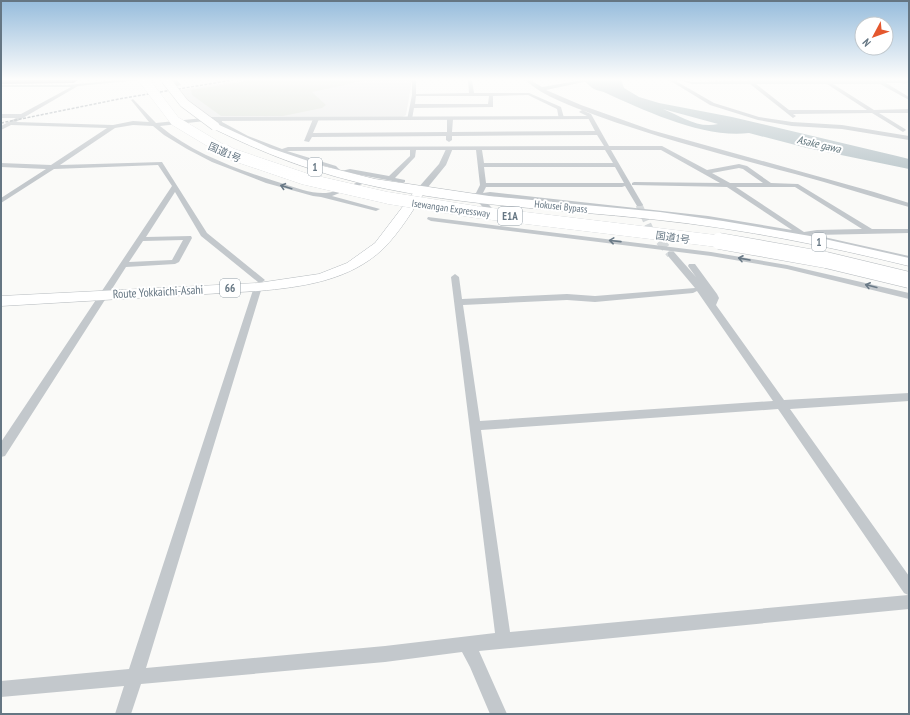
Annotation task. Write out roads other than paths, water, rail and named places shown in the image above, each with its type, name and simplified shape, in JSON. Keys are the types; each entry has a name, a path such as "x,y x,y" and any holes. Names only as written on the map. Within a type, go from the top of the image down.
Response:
{"highway":[{"name":"Isewangan Expressway","path":"167,113 176,122 201,139 244,160 303,179 376,196 417,204 642,230 740,244 840,264 909,280"},
{"name":"Isewangan Expressway","path":"183,113 212,134 232,144 281,163 347,182 465,203 688,228 740,236 840,254 909,270"},
{"name":"Hokusei Bypass","path":"200,113 266,150 368,180 421,190 474,197 695,221 805,239 909,262"}],"main road":[{"name":"Route Yokkaichi-Asahi","path":"1,301 316,280 337,274 355,265 380,244 421,190"}],"street":[{"path":"1,128 28,113"},
{"name":"国道1号","path":"143,113 188,147 228,166 289,188 376,209"},
{"path":"408,118 410,113"},
{"path":"560,113 561,118"},
{"path":"585,113 590,118 622,173 637,207"},
{"path":"598,113 659,136 840,183 909,205"},
{"path":"739,113 775,121 842,127"},
{"path":"790,113 807,121 909,138"},
{"path":"876,113 903,130"},
{"path":"1,116 23,116"},
{"path":"421,190 442,165 450,148 450,118"},
{"path":"11,123 113,126 133,123 157,125 316,119 590,118"},
{"path":"304,149 316,119"},
{"path":"215,122 281,151 336,170 350,171 403,181"},
{"path":"1,201 113,126"},
{"path":"309,135 598,134"},
{"path":"281,151 304,149 412,148 662,148 728,185 803,234 817,232 909,231"},
{"path":"390,179 413,156 412,148"},
{"path":"474,197 483,185 479,148"},
{"path":"634,184 810,184 805,180 741,160 740,158"},
{"path":"1,165 51,167 160,163 204,234 260,283 123,714"},
{"path":"481,165 617,165"},
{"path":"706,172 739,166 744,167 770,185"},
{"path":"622,173 630,177 650,211"},
{"path":"622,173 618,178 637,207"},
{"path":"324,196 368,180"},
{"path":"483,185 622,185"},
{"path":"796,185 870,231"},
{"path":"1,452 175,186"},
{"path":"474,197 490,194 637,207 650,211 803,234 909,258"},
{"path":"474,197 500,223 508,227"},
{"name":"国道1号","path":"430,219 504,228 508,227 517,230 679,249 787,267 909,296"},
{"path":"124,265 175,262 188,238 141,239"},
{"path":"659,246 700,298 712,305"},
{"path":"679,249 681,254 713,294 715,298 712,305"},
{"path":"671,254 690,275 712,305 909,588"},
{"path":"455,277 504,640"},
{"path":"458,302 567,297 595,299 693,290"},
{"path":"474,426 781,404 909,397"},
{"path":"1,689 385,654 504,640 909,602"},
{"path":"466,644 476,661 499,714"}],"water":[{"name":"Asake gawa","path":"653,113 673,113 704,125 718,124 679,113 713,113 732,117 909,159 909,169 807,148 749,133 732,134 695,128"}],"tunnel":[{"path":"639,205 650,229 661,242"},
{"path":"660,241 671,254"}],"railway":[{"path":"1,123 48,113"}]}
